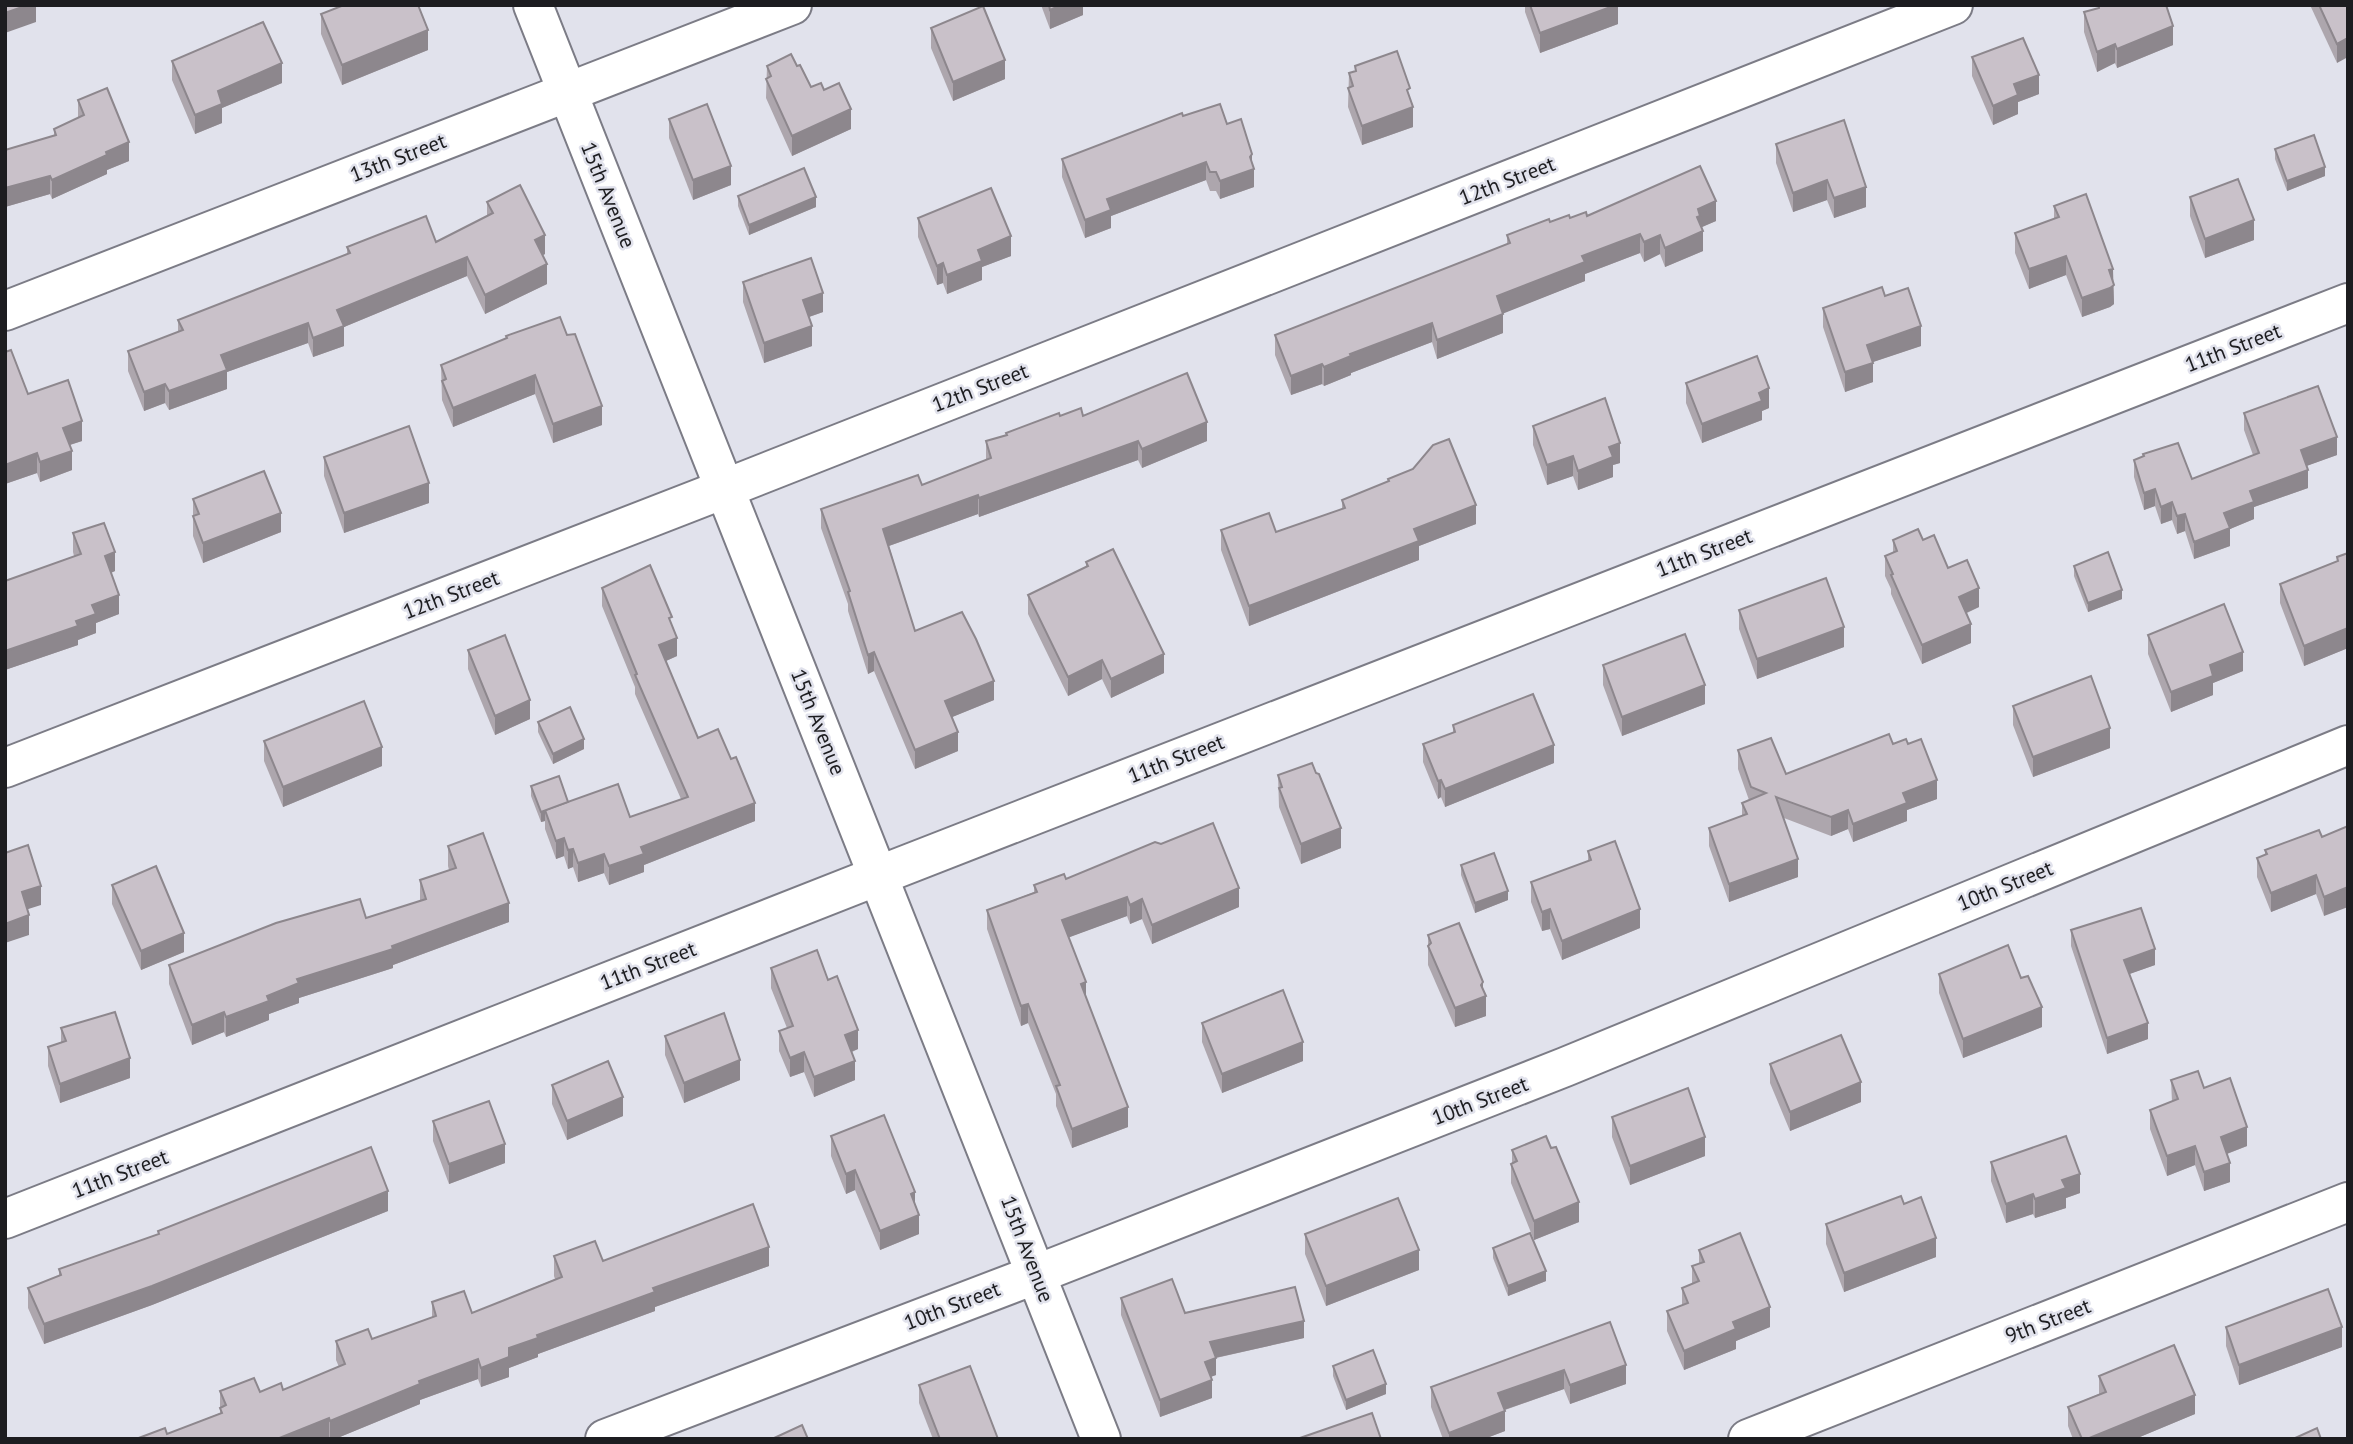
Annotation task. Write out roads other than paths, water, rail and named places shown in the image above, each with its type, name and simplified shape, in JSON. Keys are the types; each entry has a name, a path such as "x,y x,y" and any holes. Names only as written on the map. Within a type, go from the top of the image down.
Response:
{"street":[{"name":"15th Avenue","path":"533,5 880,875 1101,1439"},
{"name":"13th Street","path":"5,311 792,5"},
{"name":"12th Street","path":"5,768 724,489 1953,5"},
{"name":"11th Street","path":"5,1219 2348,303"},
{"name":"10th Street","path":"605,1439 1037,1274 1565,1067 2348,746"},
{"name":"9th Street","path":"1748,1439 2348,1202"}]}
